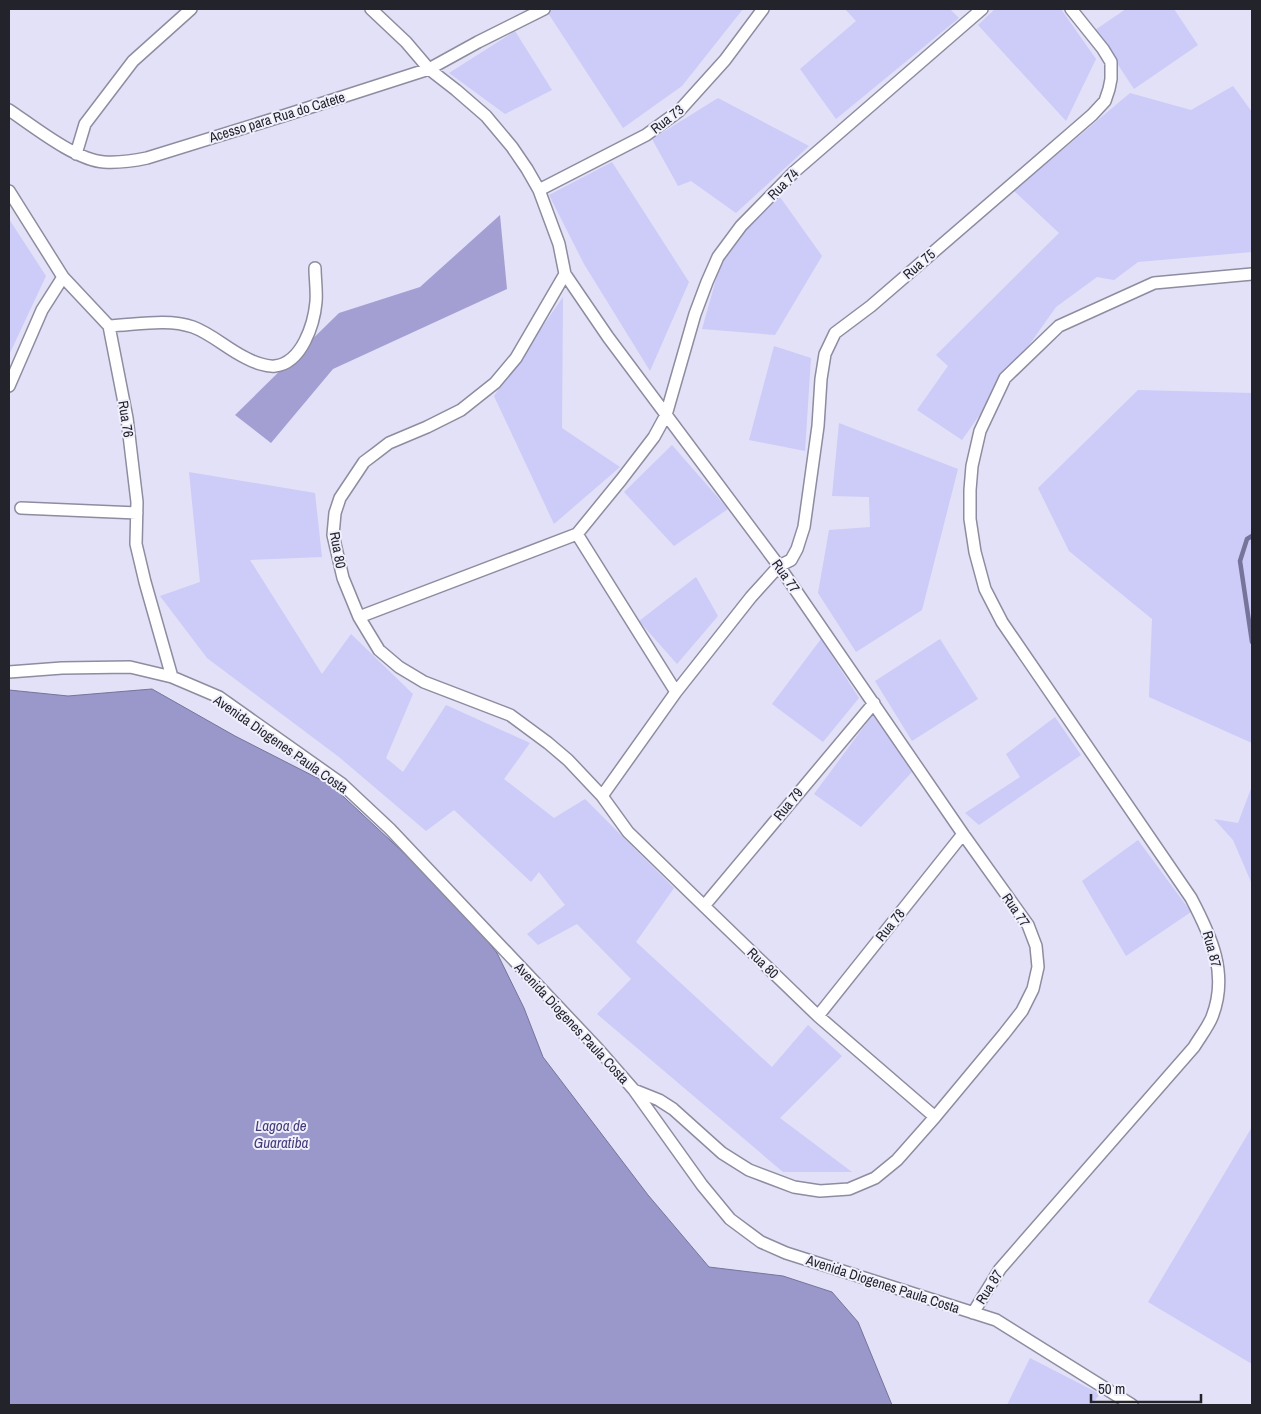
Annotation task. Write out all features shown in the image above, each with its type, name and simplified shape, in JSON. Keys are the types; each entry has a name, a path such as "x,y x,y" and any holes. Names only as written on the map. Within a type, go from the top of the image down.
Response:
{"street":[{"path":"76,154 86,124 133,61 191,9"},
{"path":"371,9 406,42 429,69 486,116 512,147 539,190 559,244 565,274 666,416"},
{"name":"Acesso para Rua do Catete","path":"9,110 76,154 102,162 125,162 147,158 429,69 544,9"},
{"name":"Rua 73","path":"539,190 646,135 678,112 725,60 763,9"},
{"name":"Rua 74","path":"577,534 654,437 666,416 694,314 718,257 741,226 794,172 982,9"},
{"name":"Rua 75","path":"779,566 790,560 797,549 804,528 818,426 821,379 825,354 835,333 871,306 1092,116 1105,101 1111,79 1110,62 1103,49 1071,9"},
{"path":"9,191 63,277 109,326 162,322 180,323 194,327 245,358 274,366 286,363 300,349 311,329 316,302 315,268"},
{"name":"Rua 80","path":"565,274 516,358 494,384 461,410 389,443 364,462 340,498 334,513 333,535 343,578 359,617 379,650 399,668 424,682 510,715 532,730 568,760 602,796 628,832 704,906 818,1016 935,1117"},
{"name":"Rua 87","path":"974,1313 1000,1269 1194,1047 1212,1017 1219,989 1217,960 1205,925 1191,898 1002,622 985,588 975,552 970,519 972,466 980,431 1005,378 1059,326 1154,282 1252,274"},
{"path":"9,386 42,310 63,277"},
{"name":"Rua 76","path":"109,326 127,418 137,502 136,544 172,677"},
{"name":"Rua 77","path":"634,1090 659,1100 673,1109 722,1153 748,1170 794,1187 820,1191 849,1189 875,1178 897,1160 935,1117 1022,1011 1033,989 1038,967 1036,946 1028,925 963,834 779,566 666,416"},
{"path":"21,508 137,513"},
{"path":"359,617 577,534 676,692"},
{"path":"602,796 676,692 751,597 779,566"},
{"name":"Avenida Diogenes Paula Costa","path":"9,672 62,668 130,667 172,677 219,698 342,784 366,806 510,956 634,1090 702,1185 730,1219 761,1242 786,1253 996,1320 1132,1405"},
{"name":"Rua 79","path":"704,906 874,703"},
{"name":"Rua 78","path":"818,1016 963,834"}],"shaded area":[{"path":"553,9 743,9 682,86 623,128 548,13"},
{"path":"845,9 950,9 959,18 836,119 800,69 856,21"},
{"path":"995,9 1061,9 1096,59 1066,121 978,25"},
{"path":"1126,9 1174,9 1198,45 1134,89 1095,30"},
{"path":"515,31 552,90 505,114 449,73"},
{"path":"1233,86 1252,112 1252,252 1138,262 1114,280 1097,277 1056,307 962,440 917,410 948,366 936,355 1059,233 1014,191 1130,93 1191,110"},
{"path":"718,98 809,146 736,213 691,181 678,186 652,139"},
{"path":"612,162 689,282 650,371 584,264 549,195"},
{"path":"780,197 822,256 775,335 702,329 724,251"},
{"path":"500,215 507,289 333,369 271,443 235,415 339,313 420,287"},
{"path":"9,219 46,276 9,355"},
{"path":"563,297 562,428 620,467 554,524 494,396"},
{"path":"774,346 811,358 805,451 749,440"},
{"path":"1138,390 1252,393 1252,743 1149,697 1152,619 1069,551 1038,488"},
{"path":"839,423 958,469 922,610 856,652 818,593 829,530 870,527 869,497 832,496"},
{"path":"672,445 728,509 674,546 624,492"},
{"path":"189,472 315,493 322,557 250,560 322,674 351,634 413,694 386,758 403,772 446,705 530,743 504,779 554,818 585,799 674,888 636,942 772,1067 808,1025 842,1056 780,1118 852,1172 783,1172 597,1014 631,979 577,924 538,945 527,934 565,905 539,872 531,882 454,810 426,831 339,757 207,658 160,596 200,582"},
{"path":"696,577 718,616 677,664 639,621"},
{"path":"821,639 859,698 823,742 772,704"},
{"path":"940,639 978,699 912,741 875,681"},
{"path":"874,713 912,772 861,827 814,794"},
{"path":"1055,717 1081,755 979,825 965,813 1020,777 1006,754"},
{"path":"1252,786 1252,884 1233,840 1214,819 1238,823"},
{"path":"1138,840 1191,912 1126,956 1082,881"},
{"path":"1252,1127 1252,1364 1148,1302"},
{"path":"1030,1358 1100,1394 1091,1405 1007,1405"}],"water":[{"name":"Lagoa de Guaratiba","path":"152,689 235,736 331,785 453,899 497,953 524,1008 543,1057 648,1195 709,1267 783,1276 832,1292 858,1322 892,1405 9,1405 9,690 68,696"}],"waterway":[{"path":"1252,536 1247,539 1240,561 1252,642"}]}
